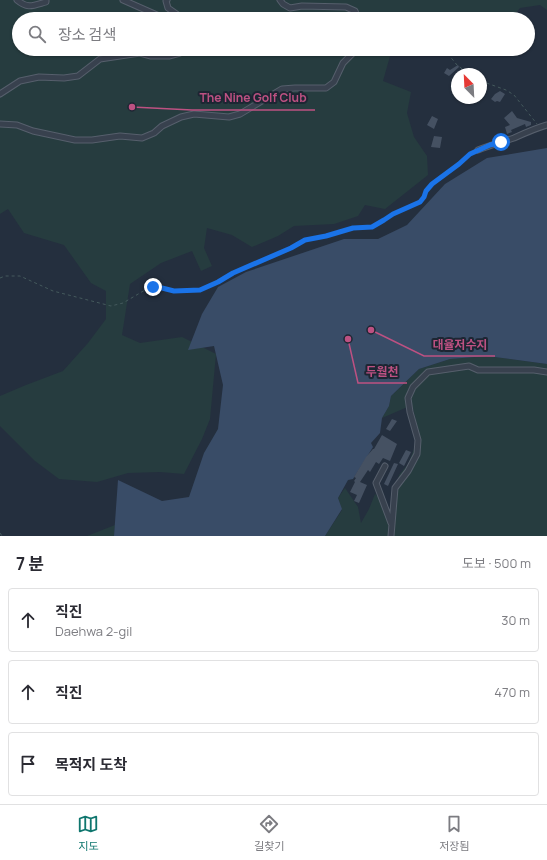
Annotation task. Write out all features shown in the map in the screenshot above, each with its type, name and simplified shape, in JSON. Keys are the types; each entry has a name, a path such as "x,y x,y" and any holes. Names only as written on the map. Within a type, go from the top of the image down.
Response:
{"street":[{"path":"17,0 25,6 32,6 46,2 46,0"},
{"path":"122,0 150,12"},
{"path":"166,0 168,8 174,12"},
{"path":"280,0 283,4 290,8 302,6 346,7 355,12"},
{"path":"0,94 20,81 39,77 64,78 78,76 100,59 120,56"},
{"path":"151,56 169,56"},
{"path":"0,124 17,125 33,131 75,140 92,140 120,136 142,138 154,133 162,126 181,117 194,114 229,117 240,114 282,89 326,88 334,82 343,63 350,56"},
{"path":"478,150 512,139 539,127 547,126"},
{"path":"391,536 395,488 408,471 417,454 418,440 410,412 408,398 413,387 428,372 469,366 478,370 534,370 547,372"},
{"path":"385,466 376,483 392,526"}],"path":[{"path":"450,56 461,68"},
{"path":"487,83 506,90 514,95 539,127"},
{"path":"0,278 5,276 20,276 53,292 111,306 123,303 153,287 174,291 200,290 233,273 291,248 305,240 326,236 353,228 372,227 378,224 393,214 420,202 432,184 470,154 478,150"}],"green space":[{"path":"0,0 547,0 547,10 540,5 520,8 517,12 12,12 12,56 390,56 383,81 411,92 407,113 414,137 427,156 428,175 385,209 365,205 358,216 334,224 294,226 278,236 252,247 232,235 207,228 204,248 212,266 201,271 192,251 161,263 130,284 122,335 140,343 182,337 216,354 210,419 202,439 184,474 160,472 128,473 97,482 59,479 35,461 0,426 0,396 63,371 88,343 106,319 106,291 91,283 64,245 24,233 8,209 0,214"},
{"path":"487,356 547,364 547,536 325,536 342,510 338,498 345,488 358,507 361,523 375,494 380,498 390,520 399,475 408,464 419,432 412,405 382,418 389,406 391,396 419,369 450,359"},
{"path":"115,525 114,536 87,536"}],"water":[{"path":"547,148 547,364 487,356 450,359 419,369 391,396 389,406 382,418 380,433 371,443 373,447 353,479 348,480 338,498 342,509 325,536 114,536 118,480 162,501 189,497 204,453 218,429 223,385 214,346 188,350 202,314 218,287 246,272 344,239 378,239 407,225 445,184 487,158"}],"building":[{"path":"447,68 450,70 451,74 449,76 444,73"},
{"path":"500,91 505,94 500,102 495,102 491,99"},
{"path":"512,111 517,118 531,122 531,125 526,127 525,124 511,130 512,132 507,134 505,127 510,125 504,118"},
{"path":"432,116 438,119 434,129 427,125"},
{"path":"434,136 442,137 440,148 431,147"},
{"path":"392,419 397,421 390,431 386,429"},
{"path":"382,435 397,444 390,461 383,458 379,464 376,462 370,472 368,470 360,482 367,485 359,503 354,501 357,495 350,492 355,482 354,481 356,478 354,477"},
{"path":"406,450 411,452 404,466 399,463"},
{"path":"394,463 398,464 388,486 384,484"}],"place":[{"name":"The Nine Golf Club","path":"132,107"},
{"name":"대율저수지","path":"371,330"},
{"name":"두월천","path":"348,339"}],"route":[{"path":"153,287 174,291 200,290 209,287 233,273 291,248 305,240 326,236 353,228 372,227 393,214 420,202 432,184 470,154 501,142"}]}
